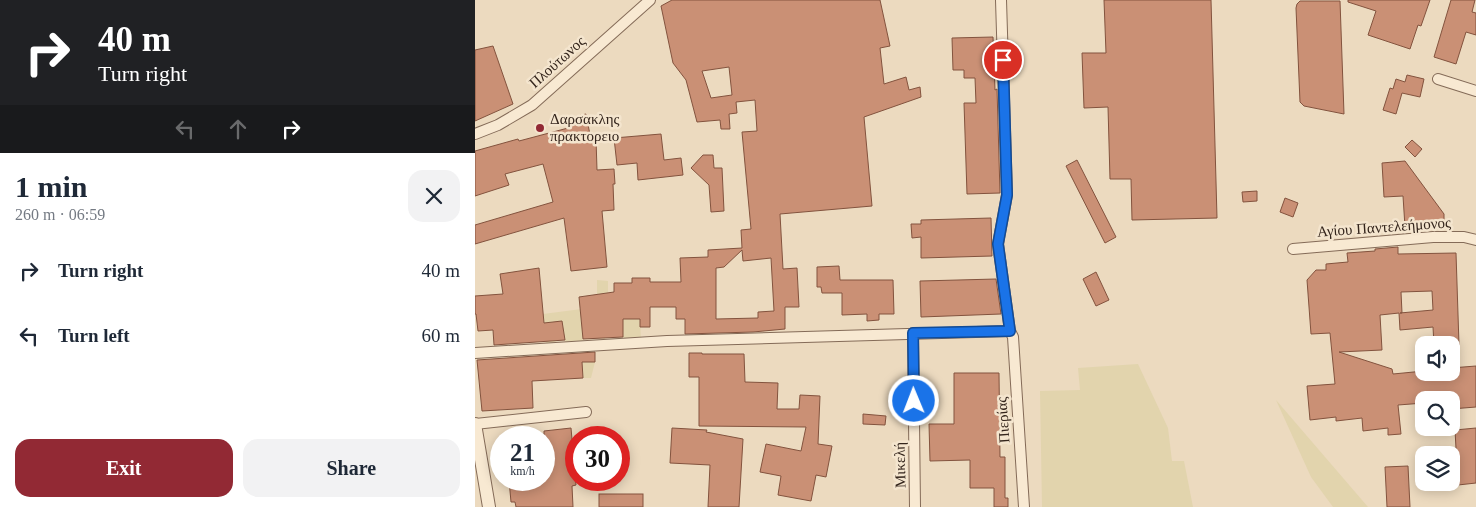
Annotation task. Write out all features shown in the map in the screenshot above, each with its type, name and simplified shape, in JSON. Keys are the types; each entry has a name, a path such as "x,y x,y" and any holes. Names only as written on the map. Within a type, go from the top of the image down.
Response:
{"street":[{"name":"Πλούτωνος","path":"475,134 498,125 532,105 650,0"},
{"name":"Πιερίας","path":"1001,0 1007,195 998,244 1010,331 1013,337 1024,507"},
{"path":"1438,79 1476,91"},
{"name":"Αγίου Παντελεήμονος","path":"1293,249 1433,237 1464,237 1476,240"},
{"path":"475,353 667,341 1010,331"},
{"name":"Μικελή","path":"913,333 915,507"},
{"path":"489,507 475,424 586,412"}],"shaded area":[{"path":"597,280 608,281 608,300 597,300"},
{"path":"597,307 605,309 605,341 603,341 601,323 594,317 581,318 583,343 565,343 562,321 553,322 556,345 546,344 543,314"},
{"path":"623,319 640,319 641,341 623,341"},
{"path":"582,362 595,362 591,378 583,378"},
{"path":"1138,364 1168,428 1172,461 1184,461 1193,507 1042,507 1040,391 1080,390 1078,368"},
{"path":"1276,400 1368,507 1333,507 1311,477"}],"building":[{"path":"672,0 880,0 890,46 880,48 884,84 906,77 909,90 920,87 921,97 864,117 872,206 780,214 783,269 797,268 799,307 785,307 785,329 685,334 685,319 676,319 676,307 650,307 650,327 640,327 640,319 623,319 623,337 583,339 579,297 614,292 614,283 632,283 632,278 650,278 650,282 681,282 680,258 708,257 708,250 742,248 741,230 751,229 742,132 757,131 755,100 736,102 737,113 729,114 730,129 721,129 720,120 697,122 686,80 673,63 661,6","holes":["729,67 732,95 711,98 702,71","742,250 743,261 771,258 774,311 758,312 758,318 716,319 716,268 724,267"]},
{"path":"1104,0 1211,0 1217,218 1132,220 1131,179 1110,179 1108,107 1084,108 1082,53 1106,53"},
{"path":"1348,0 1430,0 1421,26 1418,25 1410,49 1368,35 1376,11 1348,2"},
{"path":"1451,0 1475,0 1472,12 1476,13 1476,35 1466,32 1456,64 1434,57"},
{"path":"1300,1 1340,1 1344,114 1304,106 1300,102 1296,8"},
{"path":"993,37 995,90 997,89 1000,193 967,194 964,103 976,103 975,78 964,78 964,70 953,70 952,38"},
{"path":"493,46 513,104 475,121 475,50"},
{"path":"1407,75 1424,79 1420,97 1402,93 1396,114 1383,110 1390,88 1393,89 1396,79 1405,82"},
{"path":"586,114 591,140 596,139 597,170 614,169 614,210 602,211 607,267 571,271 564,218 475,244 475,225 553,202 543,164 505,174 509,185 475,196 475,151 568,128 565,119"},
{"path":"661,134 664,160 681,158 683,175 638,180 637,163 617,165 614,138"},
{"path":"1412,140 1422,149 1415,157 1405,147"},
{"path":"703,155 713,155 714,168 722,168 724,211 711,212 709,185 691,168"},
{"path":"1077,160 1116,237 1105,243 1066,166"},
{"path":"1405,161 1444,214 1444,225 1405,227 1403,196 1384,197 1382,163"},
{"path":"1257,191 1257,201 1243,202 1242,192"},
{"path":"1285,198 1298,203 1293,217 1280,212"},
{"path":"991,218 992,256 921,258 921,237 912,238 911,224 921,224 921,220"},
{"path":"1398,247 1398,254 1456,253 1459,336 1434,336 1433,327 1400,330 1399,313 1380,315 1382,350 1339,352 1392,369 1393,374 1415,372 1415,381 1460,381 1460,367 1476,366 1476,407 1460,408 1460,391 1415,391 1415,404 1398,405 1401,434 1388,435 1388,428 1363,431 1362,418 1336,421 1336,417 1310,420 1307,386 1335,384 1330,333 1311,334 1307,280 1316,270 1326,270 1326,264 1348,262 1347,253","holes":["1432,291 1433,310 1402,313 1401,292"]},
{"path":"839,266 840,280 893,280 894,314 879,314 879,320 867,321 867,314 842,315 842,293 822,293 821,287 817,287 817,267"},
{"path":"539,268 544,323 562,321 565,340 494,345 493,330 478,331 475,314 475,296 503,294 500,274"},
{"path":"1096,272 1109,300 1096,306 1083,279"},
{"path":"996,279 1001,314 921,317 920,281"},
{"path":"595,352 595,362 582,362 583,378 532,381 533,408 482,411 477,360"},
{"path":"689,353 744,354 745,382 778,383 777,409 799,409 800,395 820,396 818,444 832,446 826,477 816,475 811,501 778,495 781,476 760,472 766,444 801,451 806,427 699,426 699,377 689,377"},
{"path":"954,373 999,373 1000,457 1005,457 1005,498 1008,498 1008,507 994,507 994,488 970,488 970,460 930,461 929,424 954,424"},
{"path":"863,414 886,416 885,425 863,424"},
{"path":"672,428 707,430 706,432 743,439 739,507 708,507 710,465 670,463"},
{"path":"1476,428 1476,483 1460,485 1460,446 1456,446 1455,436 1460,436 1460,430"},
{"path":"565,429 565,491 572,491 573,507 516,507 515,502 511,502 510,491 555,491 555,430"},
{"path":"1408,466 1410,507 1387,507 1385,467"},
{"path":"599,494 643,494 643,507 599,507"}],"place":[{"name":"Δαρσακλης πρακτορειο","path":"540,128"}],"route":[{"path":"914,401 913,333 1010,331 998,244 1007,195 1003,60"}]}
